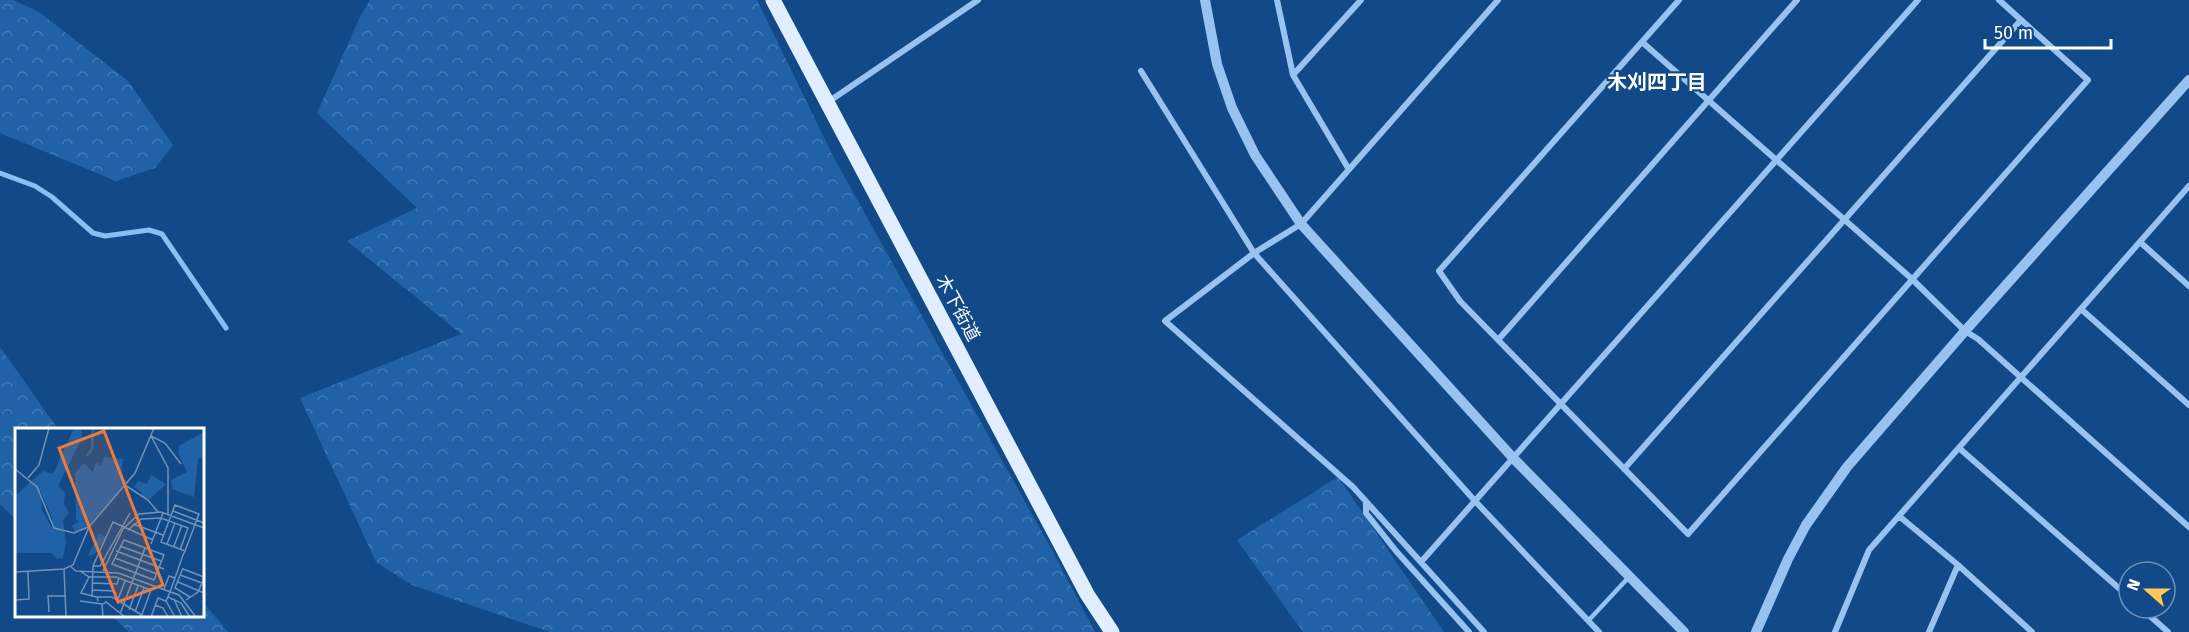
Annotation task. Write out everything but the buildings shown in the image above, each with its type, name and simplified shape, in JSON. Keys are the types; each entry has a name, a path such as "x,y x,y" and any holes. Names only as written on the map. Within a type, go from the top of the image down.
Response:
{"main road":[{"name":"木下街道","path":"773,0 1088,594 1112,632"}],"street":[{"path":"827,102 978,0"},
{"path":"1205,0 1216,64 1232,108 1255,155 1301,224 1514,459 1684,632"},
{"path":"1277,0 1293,75 1348,168"},
{"path":"1293,75 1361,0"},
{"path":"1484,632 1353,487 1165,321 1254,254 1301,224 1498,0"},
{"path":"1679,0 1440,271 1461,301 1688,534 2088,80 1999,0"},
{"path":"1498,340 1797,0"},
{"path":"1421,561 1514,459 1918,0"},
{"path":"1624,469 2021,20"},
{"path":"1642,42 1912,279 1965,331 1978,339 2189,527"},
{"path":"1141,71 1254,254 1475,501 1599,632"},
{"path":"1756,632 1788,559 1806,525 1847,467 2189,80"},
{"path":"1835,632 1869,550 2189,186"},
{"path":"2140,242 2189,286"},
{"path":"2081,309 2189,405"},
{"path":"1959,448 2117,586"},
{"path":"1366,502 1366,513 1384,536 1469,632"},
{"path":"1899,516 1958,565 2030,632"},
{"path":"1929,632 1958,565"},
{"path":"2154,620 2168,632"}],"lane":[{"path":"1588,621 1629,577"}],"green space":[{"path":"0,0 13,0 39,12 128,81 173,145 155,168 116,181 0,133"},
{"path":"370,0 757,0 834,158 1095,632 550,632 412,585 376,562 300,398 461,334 347,241 417,208 317,113 360,17"},
{"path":"0,347 57,428 15,428 15,519 0,504"},
{"path":"1338,477 1444,632 1303,632 1237,540"},
{"path":"204,603 228,632 129,632 113,617 204,617"}],"waterway":[{"path":"0,173 35,186 52,197 93,233 105,236 149,230 162,234 226,328"}],"district":[{"name":"木刈四丁目","path":"1657,82"}]}
